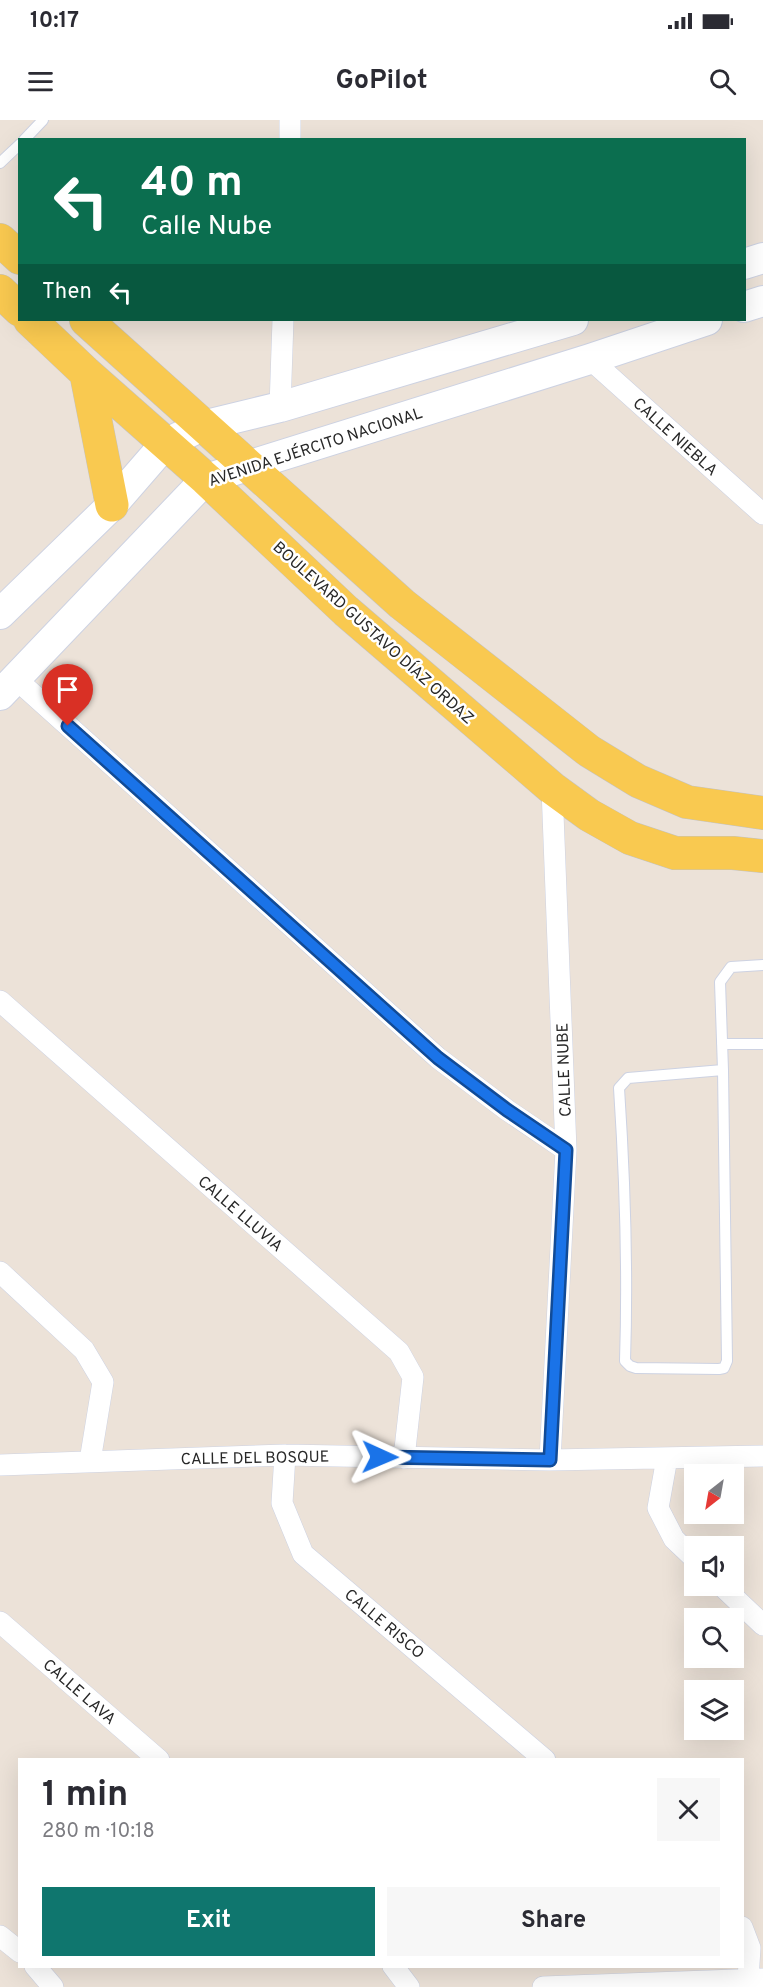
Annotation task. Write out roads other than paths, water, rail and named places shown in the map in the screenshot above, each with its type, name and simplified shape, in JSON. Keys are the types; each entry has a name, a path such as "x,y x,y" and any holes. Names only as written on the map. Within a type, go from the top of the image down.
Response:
{"main road":[{"path":"0,240 18,256"},
{"path":"746,263 763,258"},
{"path":"0,291 18,308"},
{"path":"746,306 763,301"},
{"name":"BOULEVARD GUSTAVO DÍAZ ORDAZ","path":"31,321 206,479 346,611 552,788 589,815 630,838 675,853 763,856"},
{"path":"87,321 402,604 589,751 638,781 687,802 763,813"},
{"path":"0,614 112,505 165,444 202,426 280,407 570,321"},
{"name":"AVENIDA EJÉRCITO NACIONAL","path":"8,687 206,479 704,321"},
{"path":"86,373 112,505"}],"street":[{"path":"290,120 290,138"},
{"path":"280,407 283,321"},
{"name":"CALLE NIEBLA","path":"590,359 763,514"},
{"path":"8,687 438,1058 507,1110 566,1150"},
{"name":"CALLE NUBE","path":"550,1460 566,1150 552,788"},
{"name":"CALLE LLUVIA","path":"0,1001 399,1352 413,1377 404,1458"},
{"path":"0,1272 84,1350 103,1382 90,1461"},
{"name":"CALLE DEL BOSQUE","path":"0,1465 285,1455 550,1460 763,1456"},
{"name":"CALLE RISCO","path":"285,1455 282,1503 303,1554 543,1758"},
{"path":"667,1458 658,1508 674,1539 684,1548"},
{"path":"733,1596 763,1625"},
{"name":"CALLE LAVA","path":"0,1622 157,1758"},
{"path":"543,1987 756,1979 750,1948 744,1932"},
{"path":"0,1936 18,1950"},
{"path":"36,1968 53,1987"},
{"path":"395,1968 409,1987"}],"lane":[{"path":"26,138 43,120"},
{"path":"0,163 18,146"},
{"path":"723,1071 628,1078 619,1088 627,1297 625,1361 636,1368 719,1370 724,1368 727,1361 723,1071 720,982 731,967 763,965"},
{"path":"722,1044 763,1044"}]}
